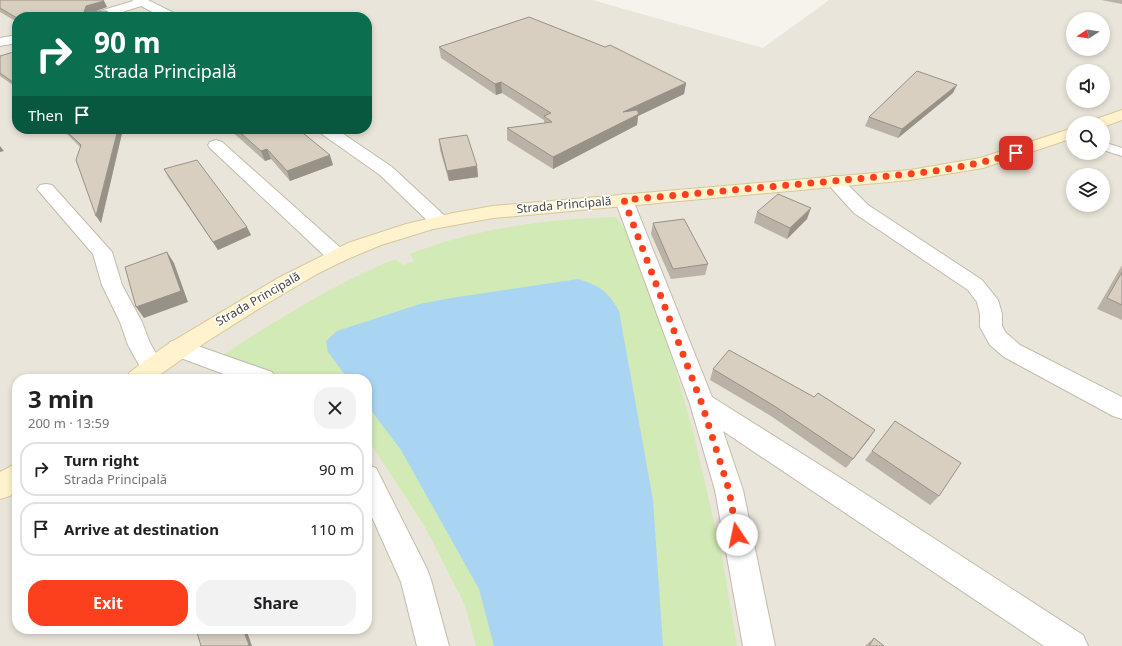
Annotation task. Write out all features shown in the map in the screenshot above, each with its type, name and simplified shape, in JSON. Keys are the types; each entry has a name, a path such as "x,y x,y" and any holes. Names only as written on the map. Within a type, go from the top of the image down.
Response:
{"main road":[{"path":"1110,119 1122,115"},
{"name":"Strada Principală","path":"145,373 178,348 286,282 337,256 367,243 439,221 493,212 910,174 958,168 993,160 1066,136"},
{"path":"0,487 12,479"}],"street":[{"path":"108,12 140,1 162,12"},
{"path":"0,42 12,40"},
{"path":"332,134 386,171 413,194 439,221"},
{"path":"216,145 337,256"},
{"path":"834,181 861,209 975,285 988,300 991,314 991,327 998,339 1012,351 1122,409"},
{"path":"46,189 102,252 112,285 131,322 139,344 145,373"},
{"path":"624,200 702,404 729,490 758,646"},
{"path":"178,348 250,374"},
{"path":"702,404 837,490 1072,646"},
{"path":"372,488 416,580 432,646"}],"lane":[{"path":"1110,148 1122,152"}],"shaded area":[{"path":"0,0 592,0 763,48 829,0 1122,0 1122,646 0,646"}],"green space":[{"path":"616,217 631,238 675,368 694,435 722,557 737,646 476,646 465,605 425,527 372,446 372,374 266,374 222,359 224,354 307,303 350,279 395,259 403,265 414,261 410,254 435,245 486,231 512,226 590,218"}],"water":[{"path":"578,279 603,290 619,311 653,500 663,646 494,646 479,589 401,450 372,412 372,374 344,374 328,352 326,341 337,331 420,304"}],"building":[{"path":"0,0 104,1 86,6 84,12 12,12 12,15 0,8"},
{"path":"106,11 108,12 84,12"},
{"path":"529,17 605,47 610,45 686,83 623,112 637,110 639,114 553,157 507,128 552,122 544,116 551,113 501,82 495,84 439,47"},
{"path":"12,52 12,81 0,73 0,56"},
{"path":"917,71 957,85 902,129 869,117"},
{"path":"69,134 117,134 96,216 76,160 81,145"},
{"path":"242,134 304,134 330,155 287,171 267,149 261,151"},
{"path":"467,135 477,166 447,171 439,139"},
{"path":"197,160 247,227 213,242 164,169"},
{"path":"778,194 811,208 790,228 757,212"},
{"path":"684,219 708,264 673,269 653,223"},
{"path":"167,252 181,291 136,307 125,267"},
{"path":"1122,272 1122,305 1107,298"},
{"path":"729,350 814,397 818,393 875,430 853,459 776,407 713,369"},
{"path":"895,421 961,463 939,496 872,451"},
{"path":"197,634 245,634 249,645 247,646 201,646"},
{"path":"874,638 884,646 869,646"}],"route":[{"path":"737,535 729,490 702,404 624,200 910,174 951,169 985,162 1016,153"}]}
